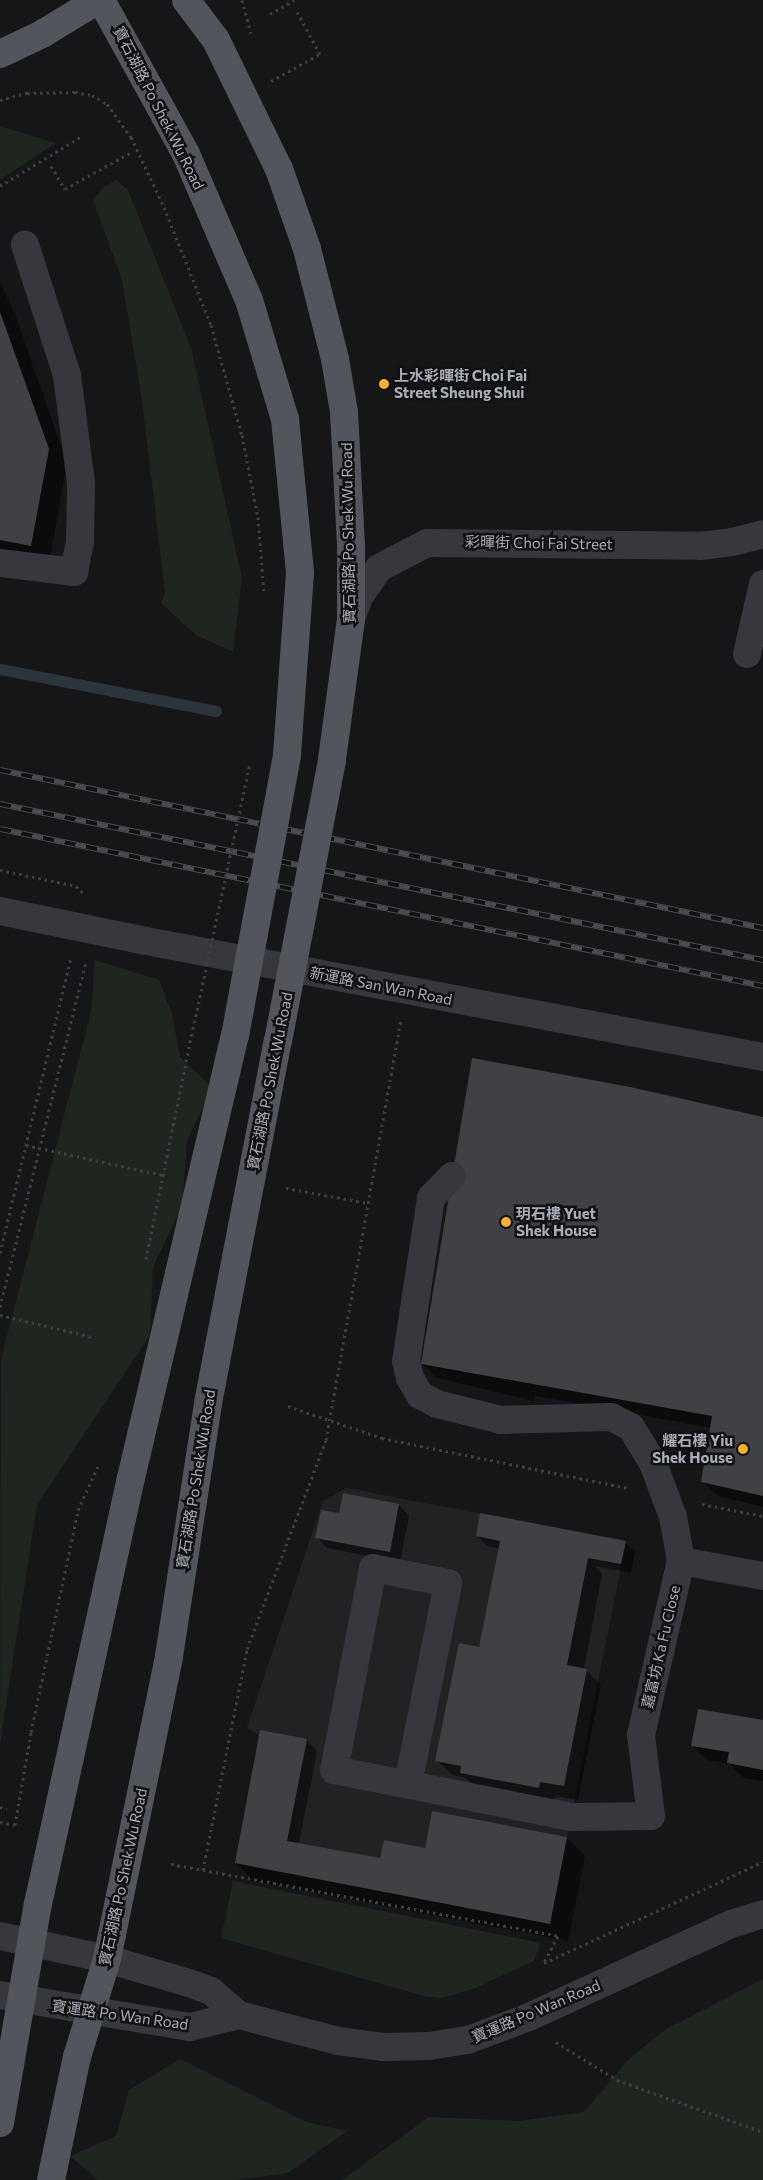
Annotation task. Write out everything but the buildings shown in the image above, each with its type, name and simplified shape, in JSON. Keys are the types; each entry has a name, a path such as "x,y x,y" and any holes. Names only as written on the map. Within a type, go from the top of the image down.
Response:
{"main road":[{"path":"0,54 42,34 100,0"},
{"name":"寶石湖路 Po Shek Wu Road","path":"0,2123 10,1997 30,1942 131,1478 236,1036 287,755 300,573 285,419 249,300 186,154 100,0"},
{"name":"寶石湖路 Po Shek Wu Road","path":"51,2180 78,2057 94,2010 107,1959 169,1656 208,1403 332,760 351,619 349,471 344,412 318,288 279,169 216,40 186,0"}],"street":[{"path":"0,563 74,572 80,542 81,483 67,375 25,245"},
{"name":"彩暉街 Choi Fai Street","path":"351,619 359,597 379,568 427,543 700,546 763,534"},
{"path":"747,654 763,584"},
{"name":"新運路 San Wan Road","path":"0,911 146,941 763,1057"},
{"path":"452,1176 431,1198 406,1361 410,1378 420,1395 437,1404 501,1420 611,1417 631,1427 653,1463 673,1517 681,1562 763,1576"},
{"name":"嘉富坊 Ka Fu Close","path":"408,1784 571,1817 650,1816 641,1735 681,1562"},
{"path":"373,1568 448,1583 408,1784 334,1770 373,1568"},
{"name":"寶運路 Po Wan Road","path":"0,1936 107,1959 211,1991 239,2015 338,2041 383,2047 429,2046 468,2040 529,2017 731,1924 763,1914"},
{"name":"寶運路 Po Wan Road","path":"10,1997 190,2027 239,2015"}],"path":[{"path":"270,14 294,0"},
{"path":"266,84 320,54 296,10"},
{"path":"0,100 27,93 75,92 92,95 107,104 131,137 164,207 211,325 226,377 242,435 258,518 264,603"},
{"path":"0,186 82,136"},
{"path":"52,166 65,189 130,153"},
{"path":"146,1260 250,760"},
{"path":"0,870 76,886 84,893 85,902"},
{"path":"0,1253 73,950"},
{"path":"0,1307 41,1149 88,953"},
{"path":"203,1870 247,1649 326,1440 402,1015"},
{"path":"26,1145 164,1175"},
{"path":"286,1188 368,1203"},
{"path":"0,1315 92,1336"},
{"path":"288,1406 382,1438 763,1516"},
{"path":"0,1822 15,1825 31,1732 78,1510 101,1459"},
{"path":"0,1807 7,1809"},
{"path":"171,1864 558,1936 543,1964 763,1862"},
{"path":"556,2042 617,2080 763,2132"}],"shaded area":[{"path":"0,126 56,143 0,180"},
{"path":"117,180 128,190 191,348 242,578 233,652 196,635 161,603 165,593 142,400 122,280 93,200 104,187"},
{"path":"95,960 159,980 172,1014 180,1057 212,1087 187,1141 182,1206 153,1267 150,1335 37,1505 0,1744 1,1359 91,1012"},
{"path":"346,1488 626,1541 550,1924 235,1863 260,1736 247,1728 323,1501"},
{"path":"233,1881 541,1943 534,1961 473,1989 442,1998 424,1996 221,1938"},
{"path":"763,1979 763,2180 342,2180 429,2117 519,2121 584,2112 629,2059 666,2029"},
{"path":"180,2059 306,2122 347,2131 288,2173 234,2180 98,2180 70,2156 116,2136 129,2090"}],"waterway":[{"path":"0,669 216,711"}],"railway":[{"path":"0,770 763,928"},
{"path":"0,804 763,960"},
{"path":"0,829 763,986"}],"place":[{"name":"上水彩暉街 Choi Fai Street Sheung Shui","path":"384,384"},
{"name":"玥石樓 Yuet Shek House","path":"506,1222"},
{"name":"耀石樓 Yiu Shek House","path":"743,1449"}]}
